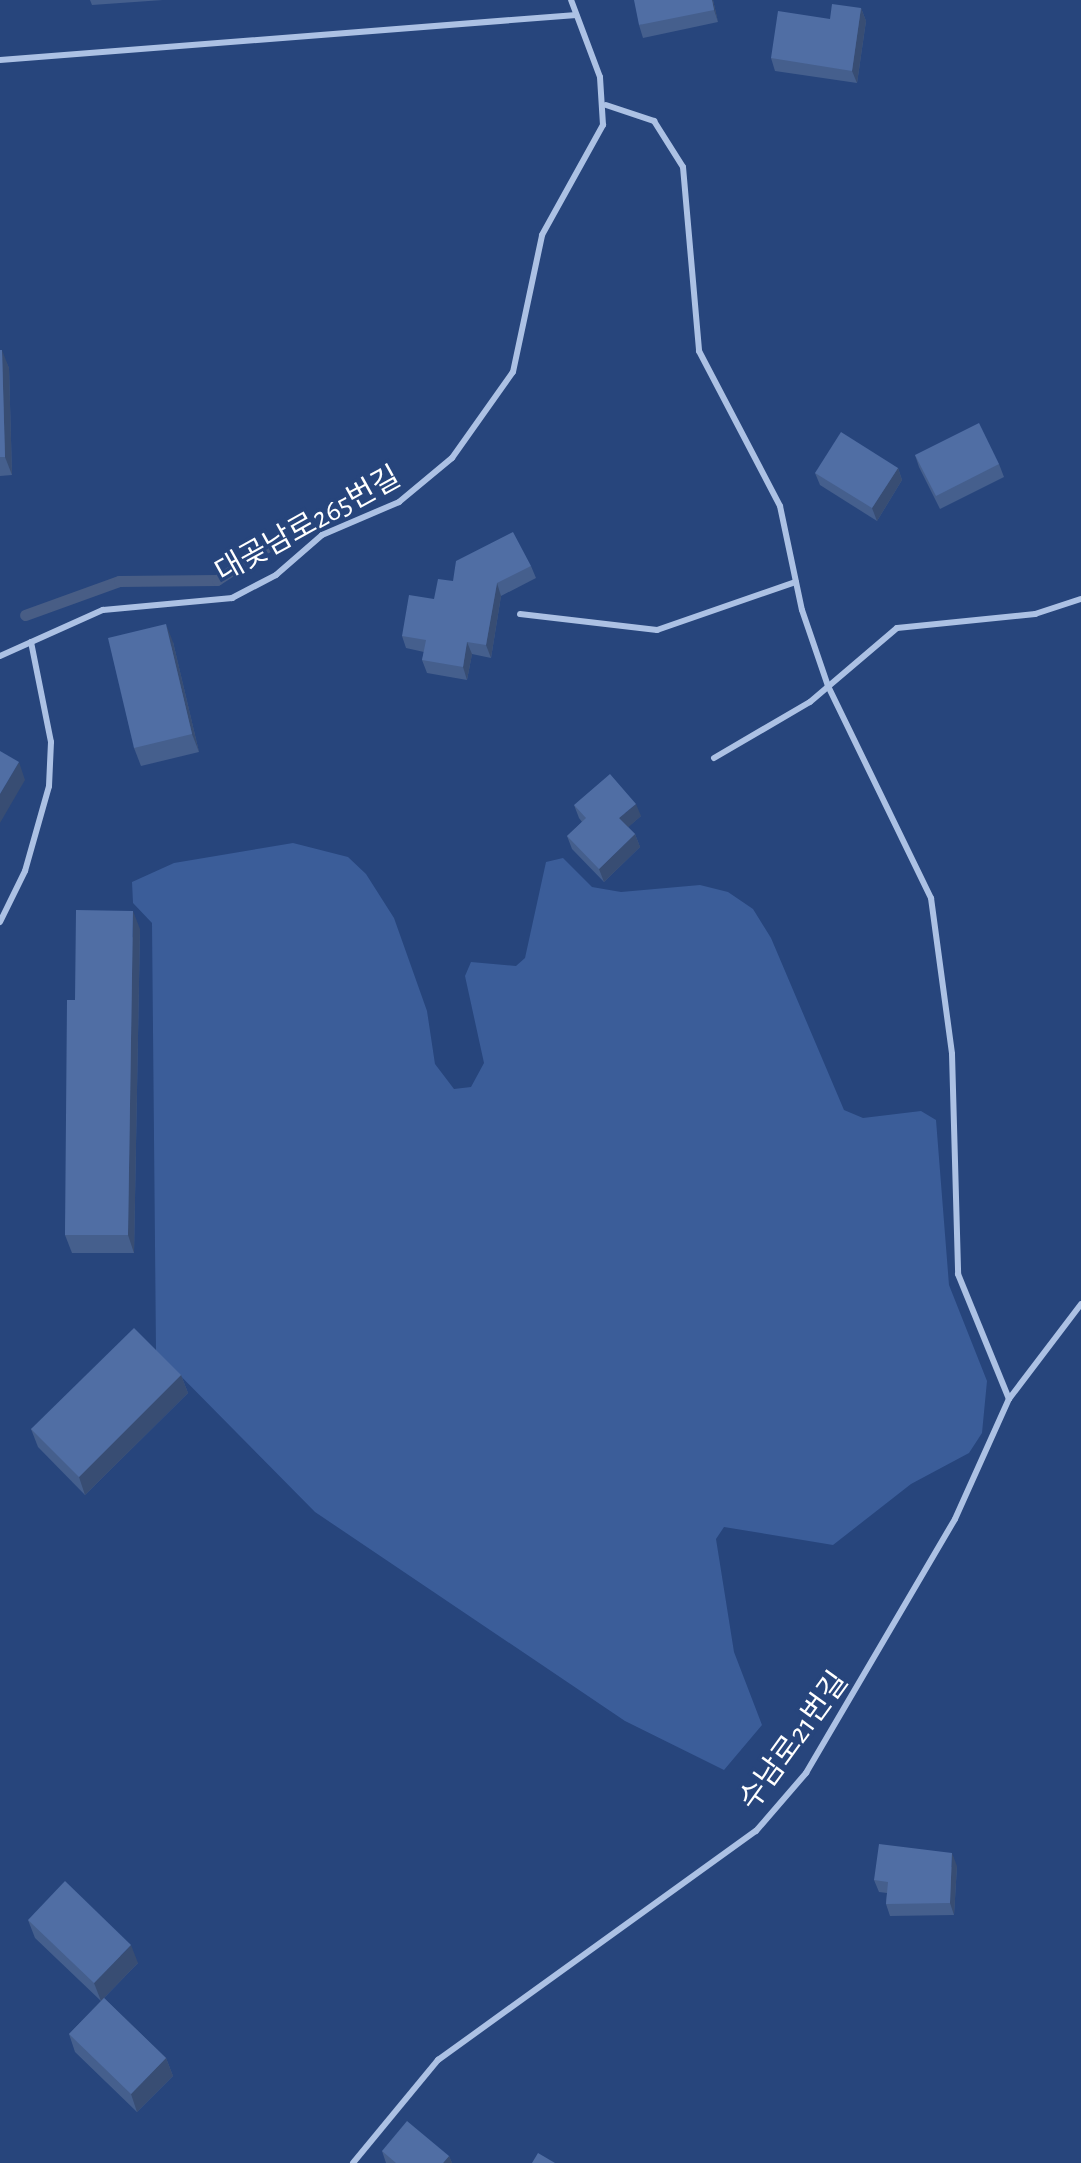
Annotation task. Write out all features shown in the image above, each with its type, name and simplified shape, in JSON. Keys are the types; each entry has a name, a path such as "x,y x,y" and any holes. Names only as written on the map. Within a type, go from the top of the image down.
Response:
{"lane":[{"path":"571,0 606,105 654,121 683,167 699,351 780,506 796,582 828,686 931,898 952,1054 955,1261 1009,1399"},
{"path":"0,60 576,15"},
{"name":"대곶남로265번길","path":"0,656 103,610 232,598 276,575 322,535 428,482 479,427 513,372 532,260 593,150 606,105"},
{"path":"520,614 657,630 796,582"},
{"path":"714,758 828,686 897,628 1035,614 1081,599"},
{"path":"0,922 25,871 49,786 51,742 31,642"},
{"name":"수남로21번길","path":"353,2163 405,2095 466,2036 549,1985 756,1831 806,1773 869,1675 955,1519 1009,1399 1081,1304"}],"shaded area":[{"path":"293,843 348,857 366,874 394,918 427,1011 435,1064 454,1089 471,1087 484,1063 465,976 471,962 516,966 525,958 546,862 563,858 592,887 621,892 700,885 728,892 753,909 771,938 844,1110 863,1118 921,1111 936,1120 949,1285 987,1381 982,1433 969,1453 911,1484 833,1545 724,1527 716,1539 734,1652 762,1725 724,1770 625,1721 315,1512 156,1351 152,923 133,903 132,882 174,863"}],"building":[{"path":"634,0 712,0 714,10 639,25"},
{"path":"832,4 861,8 852,71 771,58 778,11 830,19"},
{"path":"2,350 5,457 0,457"},
{"path":"979,423 999,464 936,496 915,455"},
{"path":"841,432 898,468 872,508 815,473"},
{"path":"513,532 531,566 497,583 486,645 467,642 463,667 422,660 426,640 402,636 409,595 434,599 438,579 453,581 456,561"},
{"path":"166,624 192,734 134,748 108,638"},
{"path":"0,751 19,762 0,794"},
{"path":"610,774 636,804 619,818 635,834 599,869 567,836 586,818 574,805"},
{"path":"76,910 133,911 128,1235 65,1235 67,1000 75,1000"},
{"path":"134,1328 181,1375 79,1477 31,1429"},
{"path":"879,1844 952,1853 950,1903 886,1904 888,1882 874,1880"},
{"path":"65,1881 131,1945 94,1983 28,1920"},
{"path":"104,1998 166,2058 131,2094 69,2034"},
{"path":"407,2121 449,2156 443,2163 396,2163 382,2151"},
{"path":"538,2153 555,2163 532,2163"}],"waterway":[{"path":"25,615 119,581 217,580 281,538"}]}
